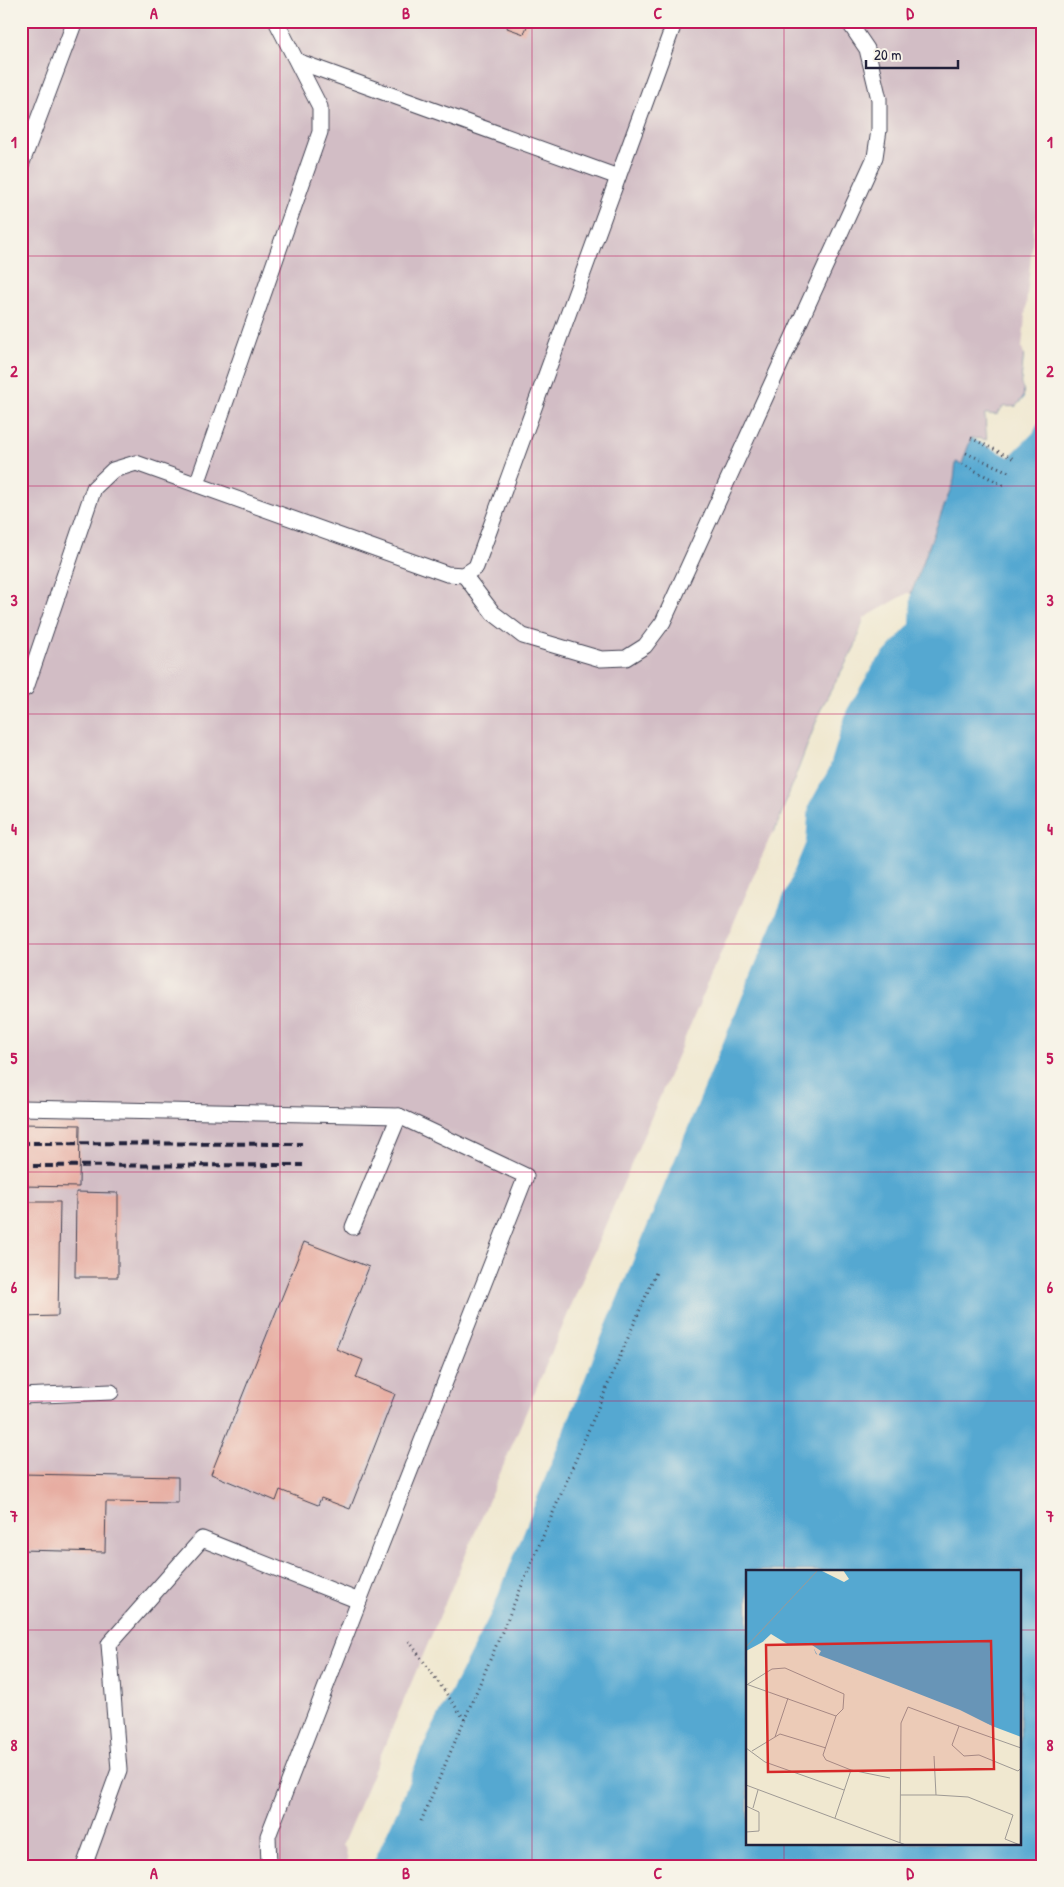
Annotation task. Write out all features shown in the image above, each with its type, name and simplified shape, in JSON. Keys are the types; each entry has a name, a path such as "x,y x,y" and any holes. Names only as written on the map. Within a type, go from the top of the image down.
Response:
{"lane":[{"path":"21,164 75,21"},
{"path":"197,484 320,132 320,107 276,21"},
{"path":"21,690 26,688 94,488 113,470 136,463 447,574 464,575 476,567 675,21"},
{"path":"464,575 493,613 522,636 602,660 626,658 645,646 658,628 875,157 879,130 880,99 866,49 848,21"},
{"path":"297,61 618,177"},
{"path":"21,1108 399,1116 526,1176 268,1836 269,1866"},
{"path":"353,1227 399,1116"},
{"path":"21,1396 111,1392"},
{"path":"84,1866 119,1770 109,1644 202,1539 359,1601"}],"path":[{"path":"971,438 1014,459"},
{"path":"966,453 1009,472"},
{"path":"962,464 1003,485"},
{"path":"422,1822 657,1270"},
{"path":"409,1641 465,1720"}],"shaded area":[{"path":"21,21 1043,21 1043,210 1037,225 1021,384 1024,390 1024,398 987,440 971,438 962,464 956,463 954,480 911,594 864,621 855,647 822,707 769,847 350,1866 21,1866"}],"water":[{"path":"1043,210 1043,1866 350,1866 769,847 822,707 855,647 864,620 911,594 954,480 956,462 962,464 971,438 987,440 985,414 997,415 1003,407 1015,407 1020,401 1024,391 1021,384 1037,225"}],"pier":[{"path":"1043,208 1043,413 1033,433 1009,457 971,438 987,440 985,414 997,415 1003,407 1015,407 1024,398 1024,390 1021,384 1024,356 1022,348 1034,225"},
{"path":"908,593 911,594 910,624 874,664 847,710 829,769 809,805 806,842 601,1338 492,1611 421,1750 400,1804 373,1863 370,1866 349,1866 345,1848 342,1846 771,835 775,831 822,707 855,647 864,618"}],"building":[{"path":"509,21 529,21 524,34 507,28"},
{"path":"21,1124 80,1125 79,1187 21,1186"},
{"path":"76,1192 118,1193 118,1277 75,1277"},
{"path":"21,1202 60,1202 58,1316 21,1317"},
{"path":"304,1242 369,1267 336,1349 363,1360 356,1378 395,1394 350,1509 321,1498 318,1505 280,1490 276,1501 211,1474"},
{"path":"21,1474 178,1477 178,1503 106,1502 105,1552 21,1550"}],"railway":[{"path":"21,1143 302,1144"},
{"path":"21,1166 303,1165"}]}
